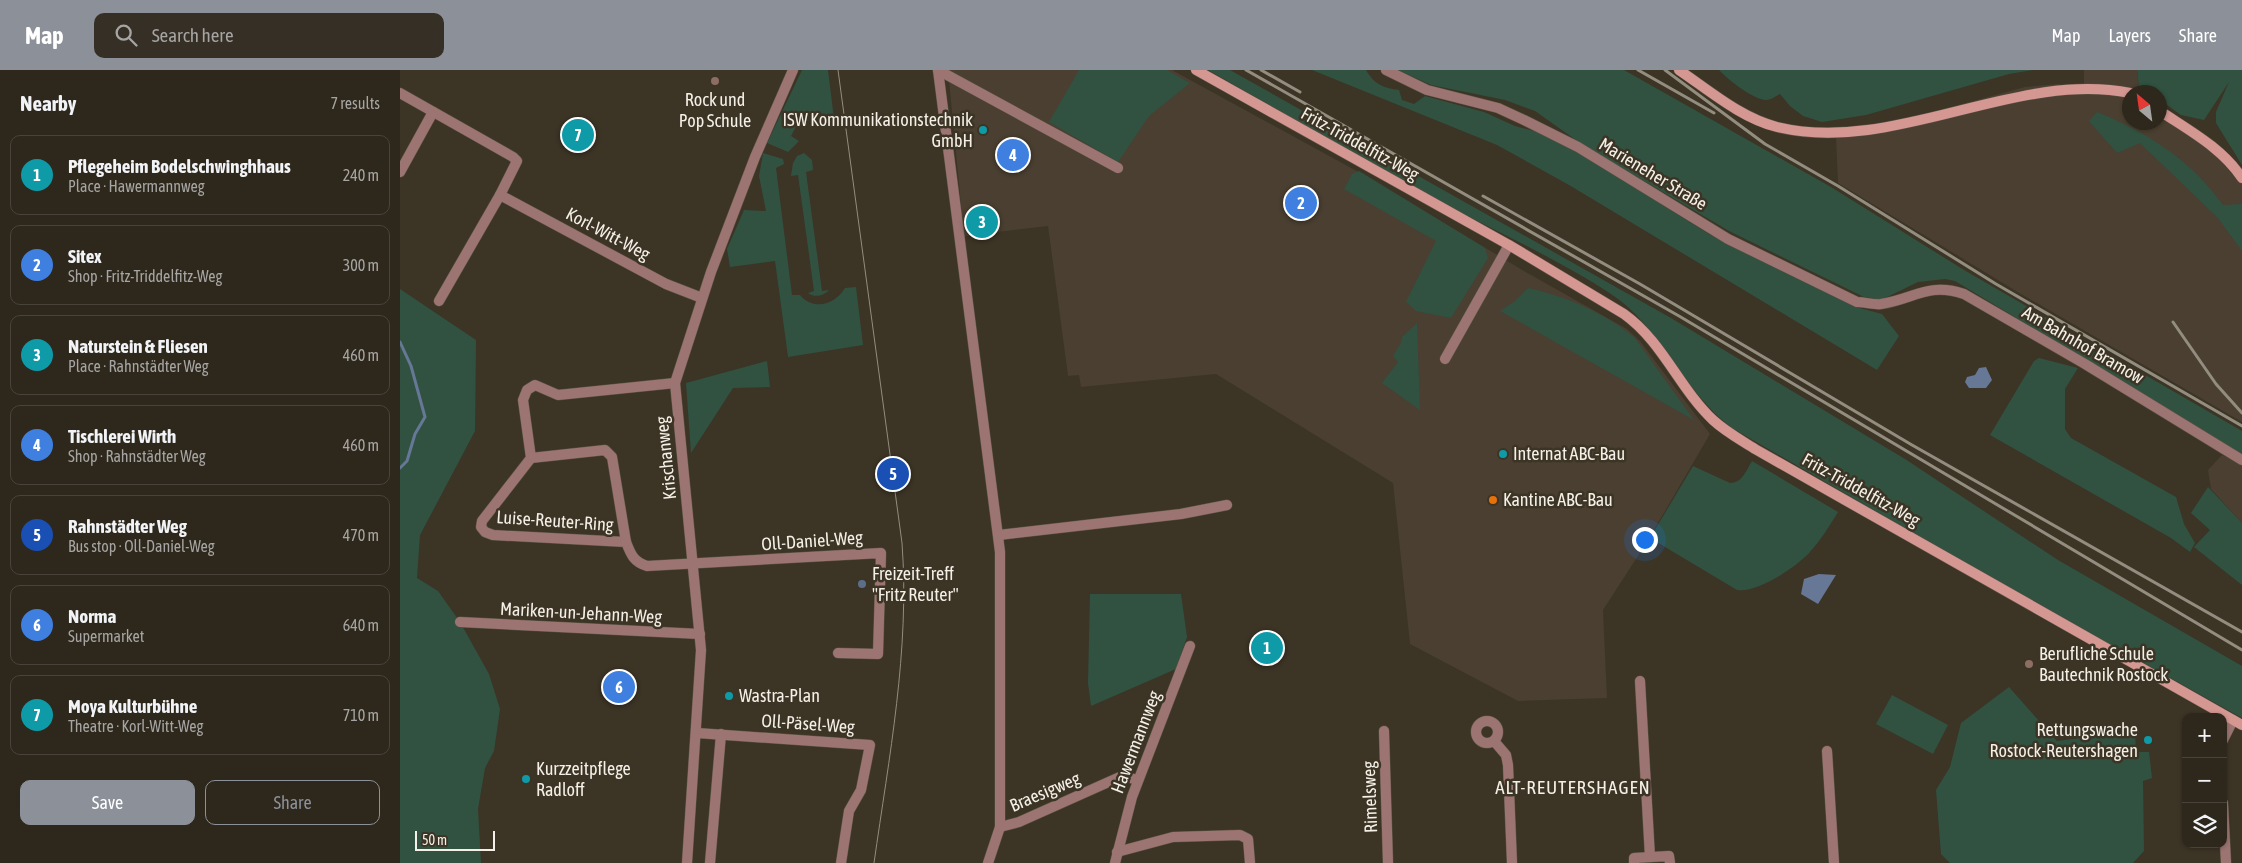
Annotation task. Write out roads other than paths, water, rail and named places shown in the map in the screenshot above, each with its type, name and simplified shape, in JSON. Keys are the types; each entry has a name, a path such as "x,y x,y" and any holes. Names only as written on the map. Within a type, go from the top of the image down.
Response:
{"street":[{"name":"Krischanweg","path":"687,863 697,733 700,634 675,383 702,298 755,157 793,70"},
{"path":"938,70 1118,168"},
{"path":"938,70 999,535 1001,584 1000,827"},
{"name":"Fritz-Triddelfitz-Weg","path":"1196,70 1509,245 1605,301 1635,322 1656,343 1701,406 1726,430 2238,722 2227,735"},
{"name":"Marieneher Straße","path":"1386,70 1427,90 1498,108 1524,120 1578,147 1728,239 1857,302 1879,304 1900,298"},
{"path":"1679,70 1743,113 1777,127 1809,131 1844,131 1980,94"},
{"path":"2047,81 2105,84 2122,90"},
{"path":"400,93 517,161 515,170 439,301"},
{"path":"400,172 433,112"},
{"path":"2167,116 2221,153 2242,178"},
{"name":"Korl-Witt-Weg","path":"500,195 666,284 702,298"},
{"path":"1445,359 1509,245"},
{"name":"Am Bahnhof Bramow","path":"1900,298 1932,289 1947,288 1964,294 2085,364 2242,460"},
{"path":"531,458 523,400 527,390 535,385 558,395 675,383"},
{"name":"Luise-Reuter-Ring","path":"626,542 493,535 485,532 481,527 482,520 531,458 605,450 612,457 626,542 631,556 638,563 647,566 693,564"},
{"path":"999,535 1181,514 1227,505"},
{"name":"Oll-Daniel-Weg","path":"693,564 881,553 878,654 838,653"},
{"name":"Mariken-un-Jehann-Weg","path":"460,622 700,634"},
{"name":"Hawermannweg","path":"1115,863 1138,780 1190,646"},
{"path":"1640,680 1650,857"},
{"name":"Rimelsweg","path":"1384,731 1388,863"},
{"name":"Oll-Päsel-Weg","path":"697,733 870,745 861,790 849,811 842,858"},
{"path":"710,863 721,734"},
{"path":"1494,741 1506,755 1508,765 1512,863"},
{"path":"1827,750 1834,863"},
{"name":"Braesigweg","path":"988,863 1000,827 1019,822 1122,776 1138,780"},
{"path":"1117,852 1173,837 1240,835 1248,839 1250,863"},
{"path":"2225,848 2226,863"},
{"path":"1634,863 1634,858 1670,856 1670,863"}],"water":[{"path":"1986,367 1992,380 1986,388 1969,388 1965,382 1967,377 1975,375 1979,368"},
{"path":"1819,574 1836,575 1818,604 1801,594 1804,579"}],"waterway":[{"path":"400,342 411,366 425,417 415,434 407,461 400,468"}],"tram line":[{"path":"838,70 902,543 904,583 901,663 897,703 874,863"}],"railway":[{"path":"1246,70 1679,316 2242,650"},
{"path":"1261,70 1300,92"},
{"path":"1638,70 1714,113"},
{"path":"1665,70 1765,144 1838,186 1996,284 2242,426"},
{"path":"1483,196 1640,284 1912,445 2242,632"},
{"path":"2173,322 2216,384 2242,413"}],"place":[{"name":"Rock und Pop Schule","path":"715,81"},
{"name":"ISW Kommunikationstechnik GmbH","path":"983,130"},
{"name":"Moya Kulturbühne","path":"578,135"},
{"name":"Tischlerei Wirth","path":"1013,155"},
{"name":"Sitex","path":"1301,203"},
{"name":"Naturstein & Fliesen","path":"982,222"},
{"name":"Internat ABC-Bau","path":"1503,454"},
{"name":"Rahnstädter Weg","path":"893,474"},
{"name":"Kantine ABC-Bau","path":"1493,500"},
{"name":"Freizeit-Treff \"Fritz Reuter\"","path":"862,584"},
{"name":"Pflegeheim Bodelschwinghhaus","path":"1267,648"},
{"name":"Berufliche Schule Bautechnik Rostock","path":"2029,664"},
{"name":"Norma","path":"619,687"},
{"name":"Wastra-Plan","path":"729,696"},
{"name":"Rettungswache Rostock-Reutershagen","path":"2148,740"},
{"name":"Kurzzeitpflege Radloff","path":"526,779"}],"district":[{"name":"ALT-REUTERSHAGEN","path":"1573,787"}]}
